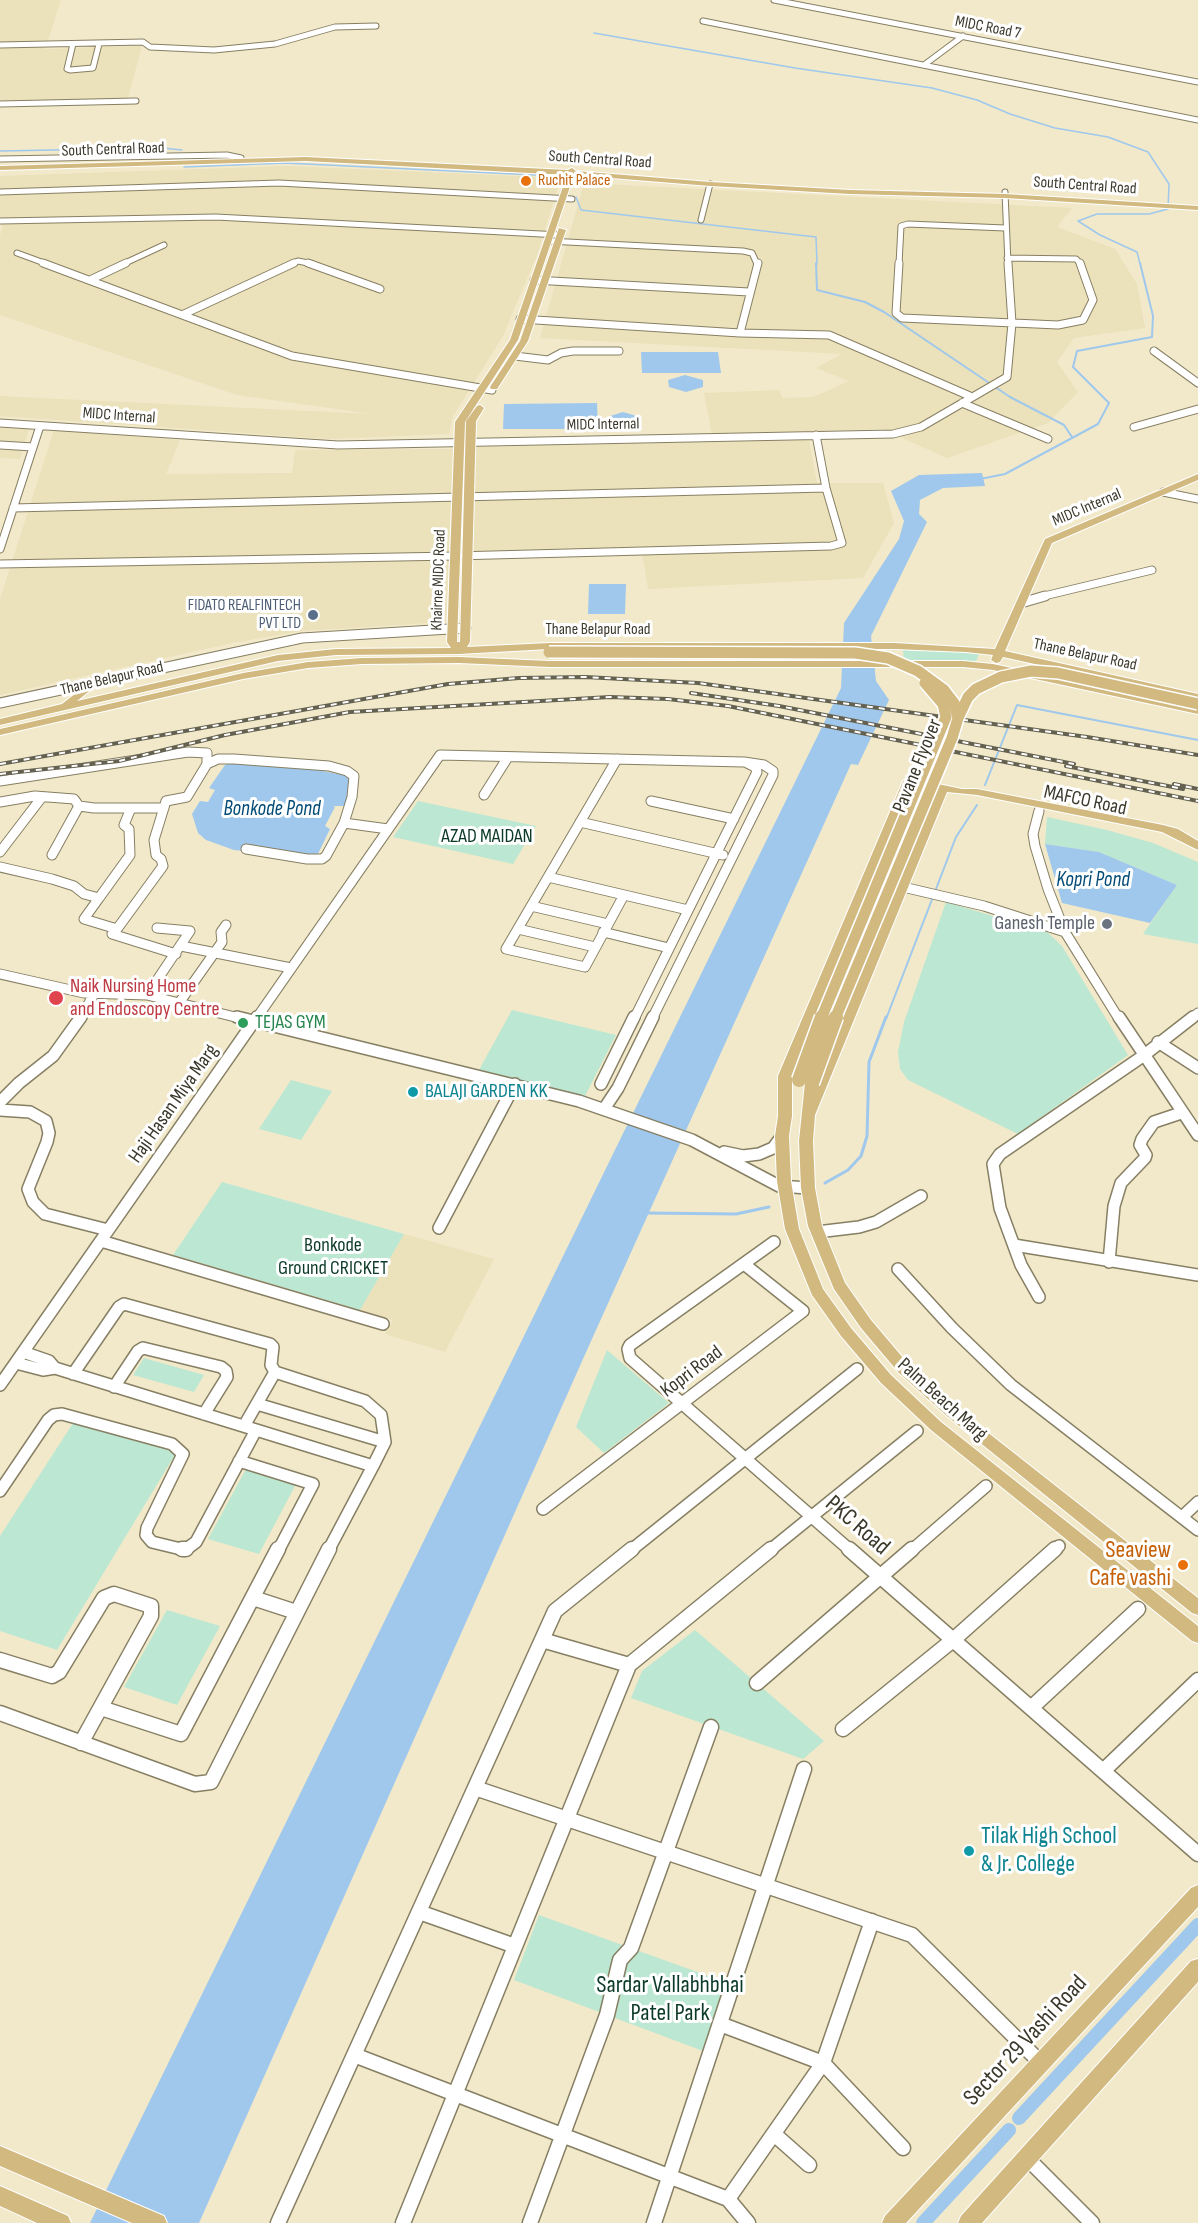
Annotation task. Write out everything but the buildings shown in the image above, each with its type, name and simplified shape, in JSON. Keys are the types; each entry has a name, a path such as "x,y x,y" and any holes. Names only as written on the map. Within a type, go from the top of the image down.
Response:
{"main road":[{"name":"South Central Road","path":"0,166 306,157 1005,194 1198,201"},
{"name":"South Central Road","path":"0,166 306,159 576,171 710,184 850,192 1005,194 1198,208"},
{"name":"Khairne MIDC Road","path":"459,655 452,642 452,628 460,422 515,356 524,341 576,171"},
{"name":"Khairne MIDC Road","path":"459,655 465,642 466,628 471,421 514,340 534,280 554,238"},
{"name":"MIDC Internal","path":"993,667 1048,541 1198,477"},
{"name":"Thane Belapur Road","path":"0,732 280,669 335,662 459,655 549,646 876,646 966,649 999,653 1198,697"},
{"name":"Thane Belapur Road","path":"0,722 278,658 336,652 459,655 549,664 963,664 993,667 1198,711"},
{"name":"Pavane Flyover","path":"459,655 840,652 873,655 904,664 933,680 954,703 958,718 832,1024 805,1081 785,1116"},
{"name":"Pavane Flyover","path":"549,655 854,659 883,664 911,675 934,692 943,704 946,717 940,736 820,1021 805,1081 808,1120"},
{"path":"958,718 968,697 982,686 1001,677 1031,671 1058,674 1198,704"},
{"path":"63,707 94,682"},
{"name":"MAFCO Road","path":"785,1116 785,1076 909,782 962,792 977,792 1163,829 1174,832 1198,846"},
{"path":"808,1120 824,1086 943,788"},
{"name":"MAFCO Road","path":"962,792 974,798 1170,838 1198,855"},
{"name":"Palm Beach Marg","path":"785,1116 782,1136 792,1229 818,1291 846,1332 886,1379 936,1426 1198,1636"},
{"name":"Palm Beach Marg","path":"808,1120 806,1141 808,1188 817,1232 839,1285 866,1324 904,1368 962,1421 1198,1608"},
{"name":"Sector 29 Vashi Road","path":"892,2223 1198,1894"},
{"path":"968,2223 1198,1968"},
{"path":"0,2156 157,2223"},
{"path":"0,2196 61,2223"}],"street":[{"name":"MIDC Road 7","path":"774,0 1198,80"},
{"name":"MIDC Road 7","path":"794,0 1061,54"},
{"path":"703,21 1198,120"},
{"path":"0,45 59,46 143,42 150,47 214,50 275,44 335,27 376,26"},
{"path":"924,64 963,36"},
{"path":"73,44 68,70 93,68 99,44"},
{"path":"0,104 136,101"},
{"path":"0,159 227,154 242,158"},
{"path":"0,192 279,183 567,199"},
{"path":"701,220 710,184"},
{"name":"MIDC Internal","path":"0,423 338,446 893,434 921,427 1007,377 1012,323 1005,228 1005,194"},
{"path":"0,221 216,217 743,251 752,253 758,262 740,333"},
{"path":"1005,228 908,224 901,226 896,313 902,318 921,320 1058,325 1083,320 1094,300 1080,262 1076,259 1007,258"},
{"path":"90,280 164,245"},
{"path":"17,253 292,356 487,389"},
{"path":"184,314 298,261 381,290"},
{"path":"534,280 749,292"},
{"path":"520,319 740,333 829,335 972,397"},
{"path":"515,356 548,360 561,353 573,351 618,351"},
{"path":"1154,351 1198,382"},
{"path":"962,402 1048,439"},
{"path":"1134,427 1198,409"},
{"path":"0,549 40,426"},
{"path":"0,564 455,556 831,546 842,543 826,488 816,435"},
{"path":"0,445 33,447"},
{"path":"13,508 826,488"},
{"path":"1163,492 1198,500"},
{"path":"1021,603 1076,586 1152,570"},
{"path":"0,703 302,638 466,628"},
{"path":"0,781 188,752 207,753 207,764 187,797 166,801 154,840 156,855 161,859 163,866 117,929 84,919 130,855 129,829 124,825 131,808"},
{"name":"Haji Hasan Miya Marg","path":"0,1385 440,755 508,757"},
{"path":"484,795 508,757 744,762 767,766 773,773 608,1110"},
{"path":"207,764 218,759 234,759 329,766 347,771 354,776 352,797 344,823 326,856 322,859 307,859 246,849"},
{"path":"617,759 506,949 585,967 624,895"},
{"path":"601,1084 757,772 755,767 744,762"},
{"path":"0,801 29,796 74,799 79,806 94,808 164,808"},
{"path":"0,852 42,797"},
{"path":"651,801 734,819"},
{"path":"52,855 79,806"},
{"path":"1039,811 1034,834 1035,846 1048,889 1065,932 1143,1056 1198,1135"},
{"path":"580,822 732,857"},
{"path":"344,823 388,829"},
{"path":"0,867 26,871 74,885 84,894 99,898"},
{"path":"548,877 688,910"},
{"path":"903,887 945,896 1065,932"},
{"path":"531,906 669,948"},
{"path":"179,1003 222,942 221,932 226,925"},
{"path":"147,995 190,931 157,928"},
{"path":"518,929 596,947"},
{"path":"112,934 179,950 213,952 291,968"},
{"path":"0,974 94,994 147,995 515,1084 608,1110 692,1140 761,1178 786,1188 808,1188"},
{"path":"0,1102 52,1056 76,1026 94,994"},
{"path":"1039,1297 1021,1265 1000,1208 993,1164 1000,1155 1143,1056 1158,1042 1198,1014"},
{"path":"1158,1042 1198,1068"},
{"path":"439,1228 515,1084"},
{"path":"0,1110 30,1112 46,1121 49,1133 47,1142 28,1189 33,1202 45,1215 108,1230"},
{"path":"1109,1262 1114,1206 1121,1183 1132,1175 1145,1158 1146,1155 1140,1145 1142,1139 1154,1122 1182,1113"},
{"path":"714,1151 743,1155 759,1154 773,1148 782,1136"},
{"path":"817,1232 859,1227 876,1222 921,1196"},
{"path":"101,1241 383,1324"},
{"name":"PKC Road","path":"774,1242 627,1349 630,1358 1198,1854"},
{"path":"1014,1245 1198,1275"},
{"name":"Kopri Road","path":"543,1509 803,1311 744,1264"},
{"path":"898,1269 952,1328 1011,1385 1198,1530"},
{"path":"0,1713 195,1784 203,1785 212,1782 296,1612 385,1442 381,1415 365,1401 275,1372 271,1365 273,1347 270,1344 124,1304 118,1307 73,1374"},
{"path":"114,1387 138,1351 143,1348 221,1367 226,1371 227,1377 204,1414"},
{"path":"20,1357 44,1370 55,1368 373,1466"},
{"path":"278,2223 555,1611 857,1369"},
{"path":"0,1491 48,1420 54,1415 62,1414 172,1444 183,1454 182,1461 147,1528 146,1535 152,1542 185,1550 196,1542 239,1461 257,1404 275,1372"},
{"path":"257,1404 385,1442"},
{"path":"403,2223 629,1665 917,1431"},
{"path":"101,1708 181,1734 313,1484 239,1461"},
{"path":"757,1683 986,1486"},
{"path":"1182,1517 1198,1502"},
{"path":"843,1729 953,1640 1059,1545"},
{"path":"0,1660 52,1676 59,1672 104,1598 114,1594 148,1604 153,1610 151,1616 81,1743"},
{"path":"253,1598 296,1612"},
{"path":"1031,1708 1138,1609"},
{"path":"542,1640 629,1665"},
{"path":"1103,1771 1198,1680"},
{"path":"530,2223 607,2015 620,1960 631,1948 711,1726"},
{"path":"654,2223 804,1769"},
{"path":"475,1788 912,1935 1041,2063"},
{"path":"419,1912 515,1946"},
{"path":"728,2199 823,2063 872,1921"},
{"path":"720,2024 823,2063 903,2148"},
{"path":"354,2055 728,2199 748,2223"},
{"path":"774,2134 809,2165"},
{"path":"1027,2158 1092,2223"}],"shaded area":[{"path":"0,0 61,0 45,49 142,46 128,98 0,101"},
{"path":"287,166 561,178 537,255 503,336 453,416 449,434 331,439 0,416 0,396 372,414 237,395 0,315 0,236 4,219 0,218 0,176"},
{"path":"584,183 1072,208 1057,227 1115,249 1137,284 1145,328 1074,338 1057,362 1078,392 1048,423 947,458 882,429 712,434 704,393 779,390 782,398 813,397 849,381 816,368 842,354 540,338"},
{"path":"0,427 29,429 20,459 0,458"},
{"path":"54,430 180,440 166,474 292,473 295,450 453,449 446,622 302,631 232,643 0,695 0,599"},
{"path":"809,440 817,483 883,483 894,523 863,578 648,589 641,547 470,551 475,447"},
{"path":"404,1234 494,1259 445,1352 385,1334 393,1320 360,1310"}],"green space":[{"path":"903,650 979,654 976,661 904,660"},
{"name":"AZAD MAIDAN","path":"418,801 536,826 513,864 393,837"},
{"path":"1047,817 1153,843 1198,862 1198,944 1143,934 1177,885 1099,852 1045,844"},
{"path":"946,902 1047,932 1062,946 1128,1055 1018,1134 908,1080 900,1069 898,1052 904,1022"},
{"path":"512,1010 616,1035 585,1096 479,1070"},
{"path":"291,1080 332,1091 301,1140 259,1129"},
{"name":"Bonkode Ground CRICKET","path":"222,1182 404,1234 360,1310 173,1255"},
{"path":"607,1350 669,1403 604,1453 576,1427"},
{"path":"144,1358 204,1375 194,1392 133,1375"},
{"path":"77,1417 179,1448 57,1650 0,1631 0,1536"},
{"path":"246,1469 296,1484 259,1554 208,1539"},
{"path":"167,1610 220,1626 177,1705 124,1687"},
{"path":"695,1630 824,1741 803,1759 631,1698 642,1671"},
{"name":"Sardar Vallabhbhai Patel Park","path":"539,1915 725,1982 703,2051 514,1980"}],"water":[{"path":"641,352 718,352 721,373 642,373"},
{"path":"685,375 703,380 703,387 686,392 669,387 668,380"},
{"path":"597,403 598,429 503,429 504,404"},
{"path":"623,412 640,417 640,424 624,429 607,424 607,417"},
{"path":"982,473 985,486 943,488 920,500 919,514 927,522 871,636 876,681 889,700 858,765 851,764 587,1350 199,2223 90,2223 841,688 844,623 899,539 904,521 891,491 919,475"},
{"path":"589,584 626,584 625,614 588,614"},
{"name":"Bonkode Pond","path":"230,763 297,766 348,776 350,779 348,798 344,806 333,806 335,807 325,826 330,829 316,858 234,850 206,840 198,833 192,814 200,801 208,802 215,790 209,788 225,765"},
{"name":"Kopri Pond","path":"1045,844 1099,852 1177,885 1150,923 1062,903"}],"waterway":[{"path":"594,33 795,68 932,88 977,100 1010,114 1055,128 1108,137 1148,152 1169,184 1168,209 1149,214 1097,214 1078,221 1100,235 1137,252 1140,264"},
{"path":"0,151 162,148 182,150"},
{"path":"184,167 285,163 556,176 566,178 561,192"},
{"path":"576,197 581,210 816,237 817,264"},
{"path":"816,263 817,290 865,302 884,312 1010,397 1064,425 1072,437"},
{"path":"980,479 1005,474 1098,424 1109,403 1073,367 1077,351 1152,337 1153,316 1140,263"},
{"path":"985,785 1017,705 1198,740"},
{"path":"886,1019 956,837 977,805"},
{"path":"825,1183 848,1170 861,1156 867,1136 869,1062 886,1017"},
{"path":"646,1213 736,1214 769,1207"},
{"path":"1019,2118 1198,1925"},
{"path":"923,2223 1009,2130"}],"railway":[{"path":"0,764 448,684 519,678 585,677 698,683 1087,737 1198,755"},
{"path":"691,693 779,706 1074,764"},
{"path":"0,774 119,761 225,735 350,712 610,697 668,699 728,706 1198,801"},
{"path":"1066,766 1183,789"},
{"path":"1174,784 1198,789"}],"place":[{"name":"Ruchit Palace","path":"526,181"},
{"name":"FIDATO REALFINTECH PVT LTD","path":"313,615"},
{"name":"Ganesh Temple","path":"1107,924"},
{"name":"Naik Nursing Home and Endoscopy Centre","path":"56,998"},
{"name":"TEJAS GYM","path":"243,1023"},
{"name":"BALAJI GARDEN KK","path":"413,1092"},
{"name":"Seaview Cafe vashi","path":"1183,1565"},
{"name":"Tilak High School & Jr. College","path":"969,1851"}]}
